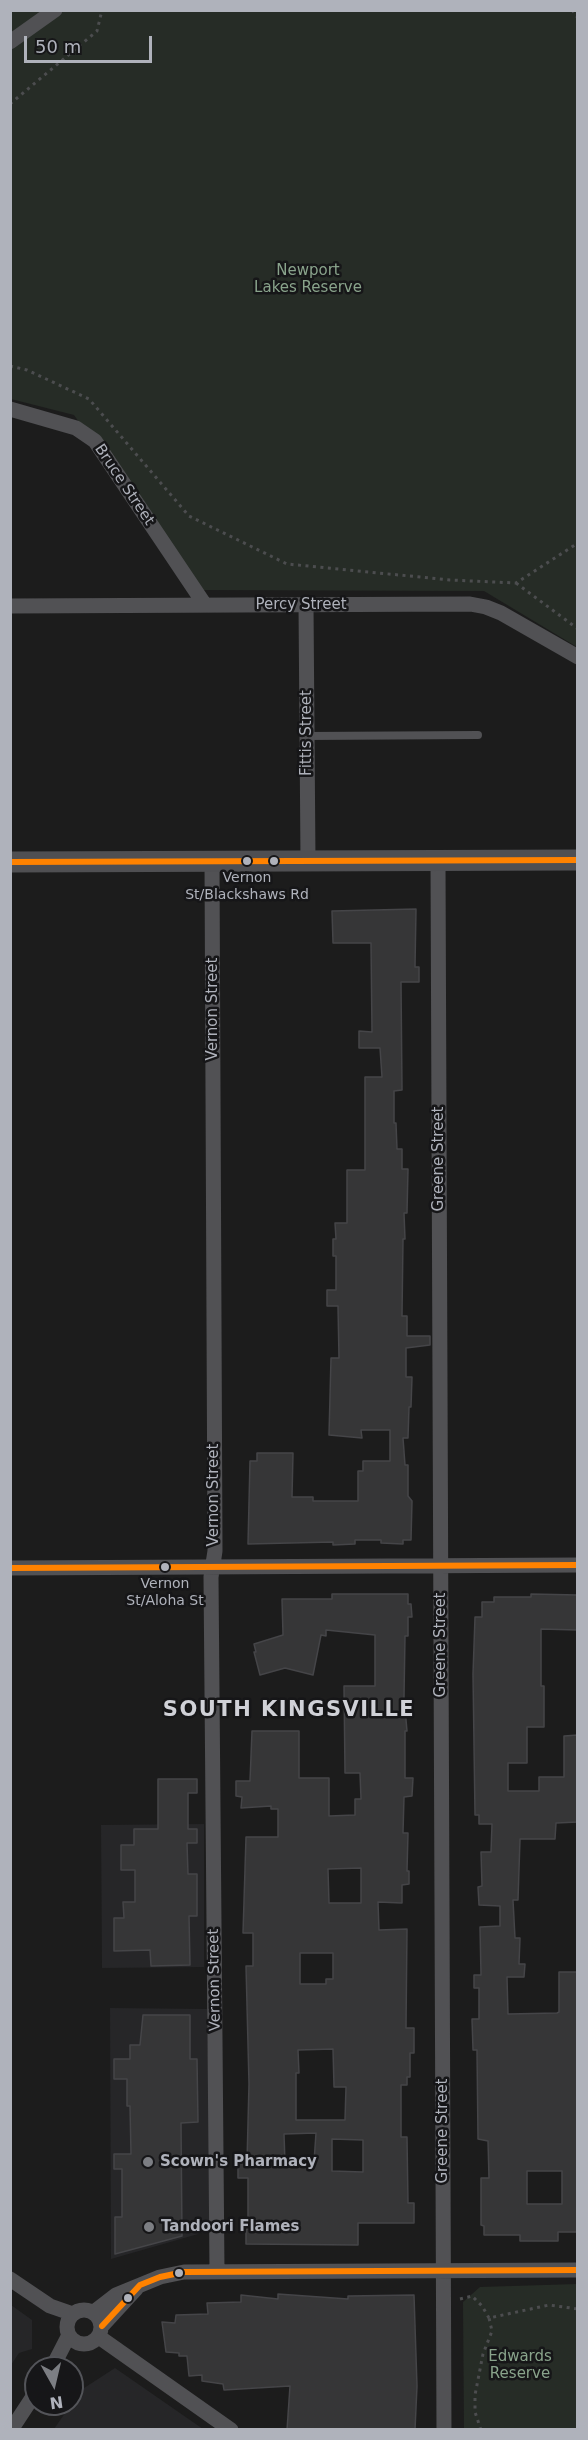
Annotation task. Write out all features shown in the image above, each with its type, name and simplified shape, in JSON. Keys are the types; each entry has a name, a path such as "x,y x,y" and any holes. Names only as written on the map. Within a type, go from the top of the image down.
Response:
{"main road":[{"path":"10,862 578,860"}],"street":[{"path":"10,42 55,10"},
{"name":"Bruce Street","path":"10,409 76,428 95,441 205,605"},
{"name":"Percy Street","path":"10,606 471,604 501,613 578,657"},
{"name":"Fittis Street","path":"306,605 308,861"},
{"name":"Greene Street","path":"438,861 444,2430"},
{"name":"Vernon Street","path":"212,862 215,1539 211,1577 217,2271"},
{"path":"10,1568 578,1565"},
{"path":"94,2312 116,2295 160,2277 184,2272 578,2270"},
{"path":"10,2279 50,2306 72,2329 91,2343 140,2285"},
{"path":"58,2356 83,2310 94,2312 98,2316 100,2331 231,2430"},
{"path":"12,2430 24,2411"}],"lane":[{"path":"307,736 478,735"}],"path":[{"path":"10,104 97,32 102,10"},
{"path":"572,10 578,18"},
{"path":"10,366 27,370 89,399 189,516 287,564 450,580 516,583 578,629"},
{"path":"516,583 578,543"},
{"path":"455,2300 472,2296 489,2318 492,2331 483,2354 475,2395 475,2412 481,2430"},
{"path":"489,2318 549,2305 578,2309"}],"shaded area":[{"path":"204,1824 204,1967 102,1968 101,1825"},
{"path":"110,2008 207,2009 212,2230 111,2259"},
{"path":"11,2305 32,2320 32,2349 19,2353 11,2365"},
{"path":"115,2368 203,2429 54,2429 63,2416 84,2416 84,2388"}],"green space":[{"name":"Newport Lakes Reserve","path":"11,11 577,11 577,647 484,591 199,590 74,415 11,399"},
{"name":"Edwards Reserve","path":"577,2284 577,2429 464,2429 463,2302 480,2287"}],"building":[{"path":"416,909 415,967 419,967 419,982 401,982 402,1090 394,1091 397,1149 402,1149 402,1169 408,1169 407,1213 404,1213 402,1316 407,1316 407,1336 430,1336 430,1345 406,1348 406,1377 412,1377 411,1407 409,1407 408,1438 403,1438 405,1465 408,1465 408,1496 412,1501 411,1540 403,1540 403,1544 381,1543 381,1540 355,1540 355,1544 333,1545 333,1542 248,1544 250,1461 257,1461 257,1453 293,1453 292,1497 313,1497 313,1501 358,1501 358,1471 363,1471 363,1461 390,1461 390,1430 361,1430 362,1438 329,1435 331,1358 339,1358 338,1306 327,1306 327,1290 336,1290 336,1256 333,1256 333,1239 336,1239 335,1223 347,1223 347,1170 365,1170 365,1077 382,1077 380,1048 359,1048 359,1031 372,1032 371,943 333,943 332,911"},
{"path":"332,1594 408,1594 408,1604 411,1604 412,1617 408,1617 408,1636 405,1636 404,1697 407,1731 405,1731 405,1778 413,1778 412,1796 404,1797 403,1833 408,1833 409,1884 402,1885 402,1903 378,1902 379,1930 407,1929 406,2028 414,2028 414,2053 410,2053 410,2077 407,2077 407,2085 401,2085 401,2137 407,2137 408,2203 414,2203 414,2223 358,2223 358,2245 246,2244 248,2178 238,2178 238,2165 247,2162 249,2084 246,1966 253,1966 253,1933 243,1933 246,1837 278,1837 278,1809 271,1809 271,1806 241,1808 242,1797 236,1796 236,1781 250,1781 252,1731 299,1731 299,1778 329,1778 329,1816 355,1815 355,1799 361,1799 360,1773 345,1773 344,1686 375,1686 375,1635 326,1630 326,1636 321,1635 313,1675 285,1668 260,1675 254,1644 283,1635 282,1599 332,1599","holes":["361,1868 361,1903 329,1903 328,1869","300,1953 333,1953 333,1979 326,1979 326,1984 300,1984","333,2049 334,2087 346,2087 345,2120 296,2120 298,2050","316,2133 314,2162 285,2163 284,2134","332,2139 363,2140 363,2172 332,2171"]},
{"path":"531,1594 578,1595 578,1630 541,1629 544,1727 527,1727 527,1763 508,1763 508,1791 539,1791 539,1777 564,1777 564,1736 578,1735 578,1822 556,1823 555,1839 520,1839 518,1900 513,1900 515,1938 520,1938 519,1964 525,1964 524,1977 507,1977 508,2014 557,2013 559,2012 559,1972 578,1972 578,2232 558,2232 558,2241 520,2241 520,2235 484,2235 484,2226 481,2225 481,2178 489,2178 488,2141 478,2139 477,2050 473,2050 472,2019 479,2019 479,1988 474,1988 474,1975 481,1975 480,1927 500,1926 500,1906 479,1905 478,1887 482,1886 481,1852 491,1852 492,1824 479,1824 479,1815 475,1815 473,1674 475,1617 482,1617 482,1602 494,1602 494,1597 531,1597","holes":["527,2171 562,2171 562,2204 527,2204"]},
{"path":"158,1779 197,1779 197,1793 188,1793 188,1829 197,1829 197,1843 187,1843 188,1874 197,1874 197,1916 189,1916 190,1965 151,1966 150,1950 114,1951 114,1918 124,1918 123,1902 135,1902 135,1870 121,1870 121,1845 134,1845 134,1829 158,1829"},
{"path":"143,2015 190,2015 190,2059 197,2059 198,2122 181,2123 182,2236 115,2254 115,2217 122,2217 122,2169 114,2169 114,2154 131,2154 127,2079 114,2079 114,2059 130,2059 130,2045 140,2045"},
{"path":"278,2294 348,2299 348,2296 414,2295 417,2386 415,2430 287,2430 290,2386 224,2390 223,2384 202,2381 202,2375 189,2376 187,2356 166,2352 162,2322 175,2323 176,2315 208,2314 207,2303 241,2302 241,2295 278,2299"}],"transit line":[{"path":"10,862 578,860"},
{"path":"10,1568 578,1565"},
{"path":"102,2326 140,2285 160,2277 184,2272 578,2270"}],"place":[{"name":"Vernon St/Blackshaws Rd","path":"247,861"},
{"name":"Vernon St/Aloha St","path":"165,1567"},
{"name":"Scown's Pharmacy","path":"148,2162"},
{"name":"Tandoori Flames","path":"149,2227"}],"district":[{"name":"SOUTH KINGSVILLE","path":"289,1711"}]}
